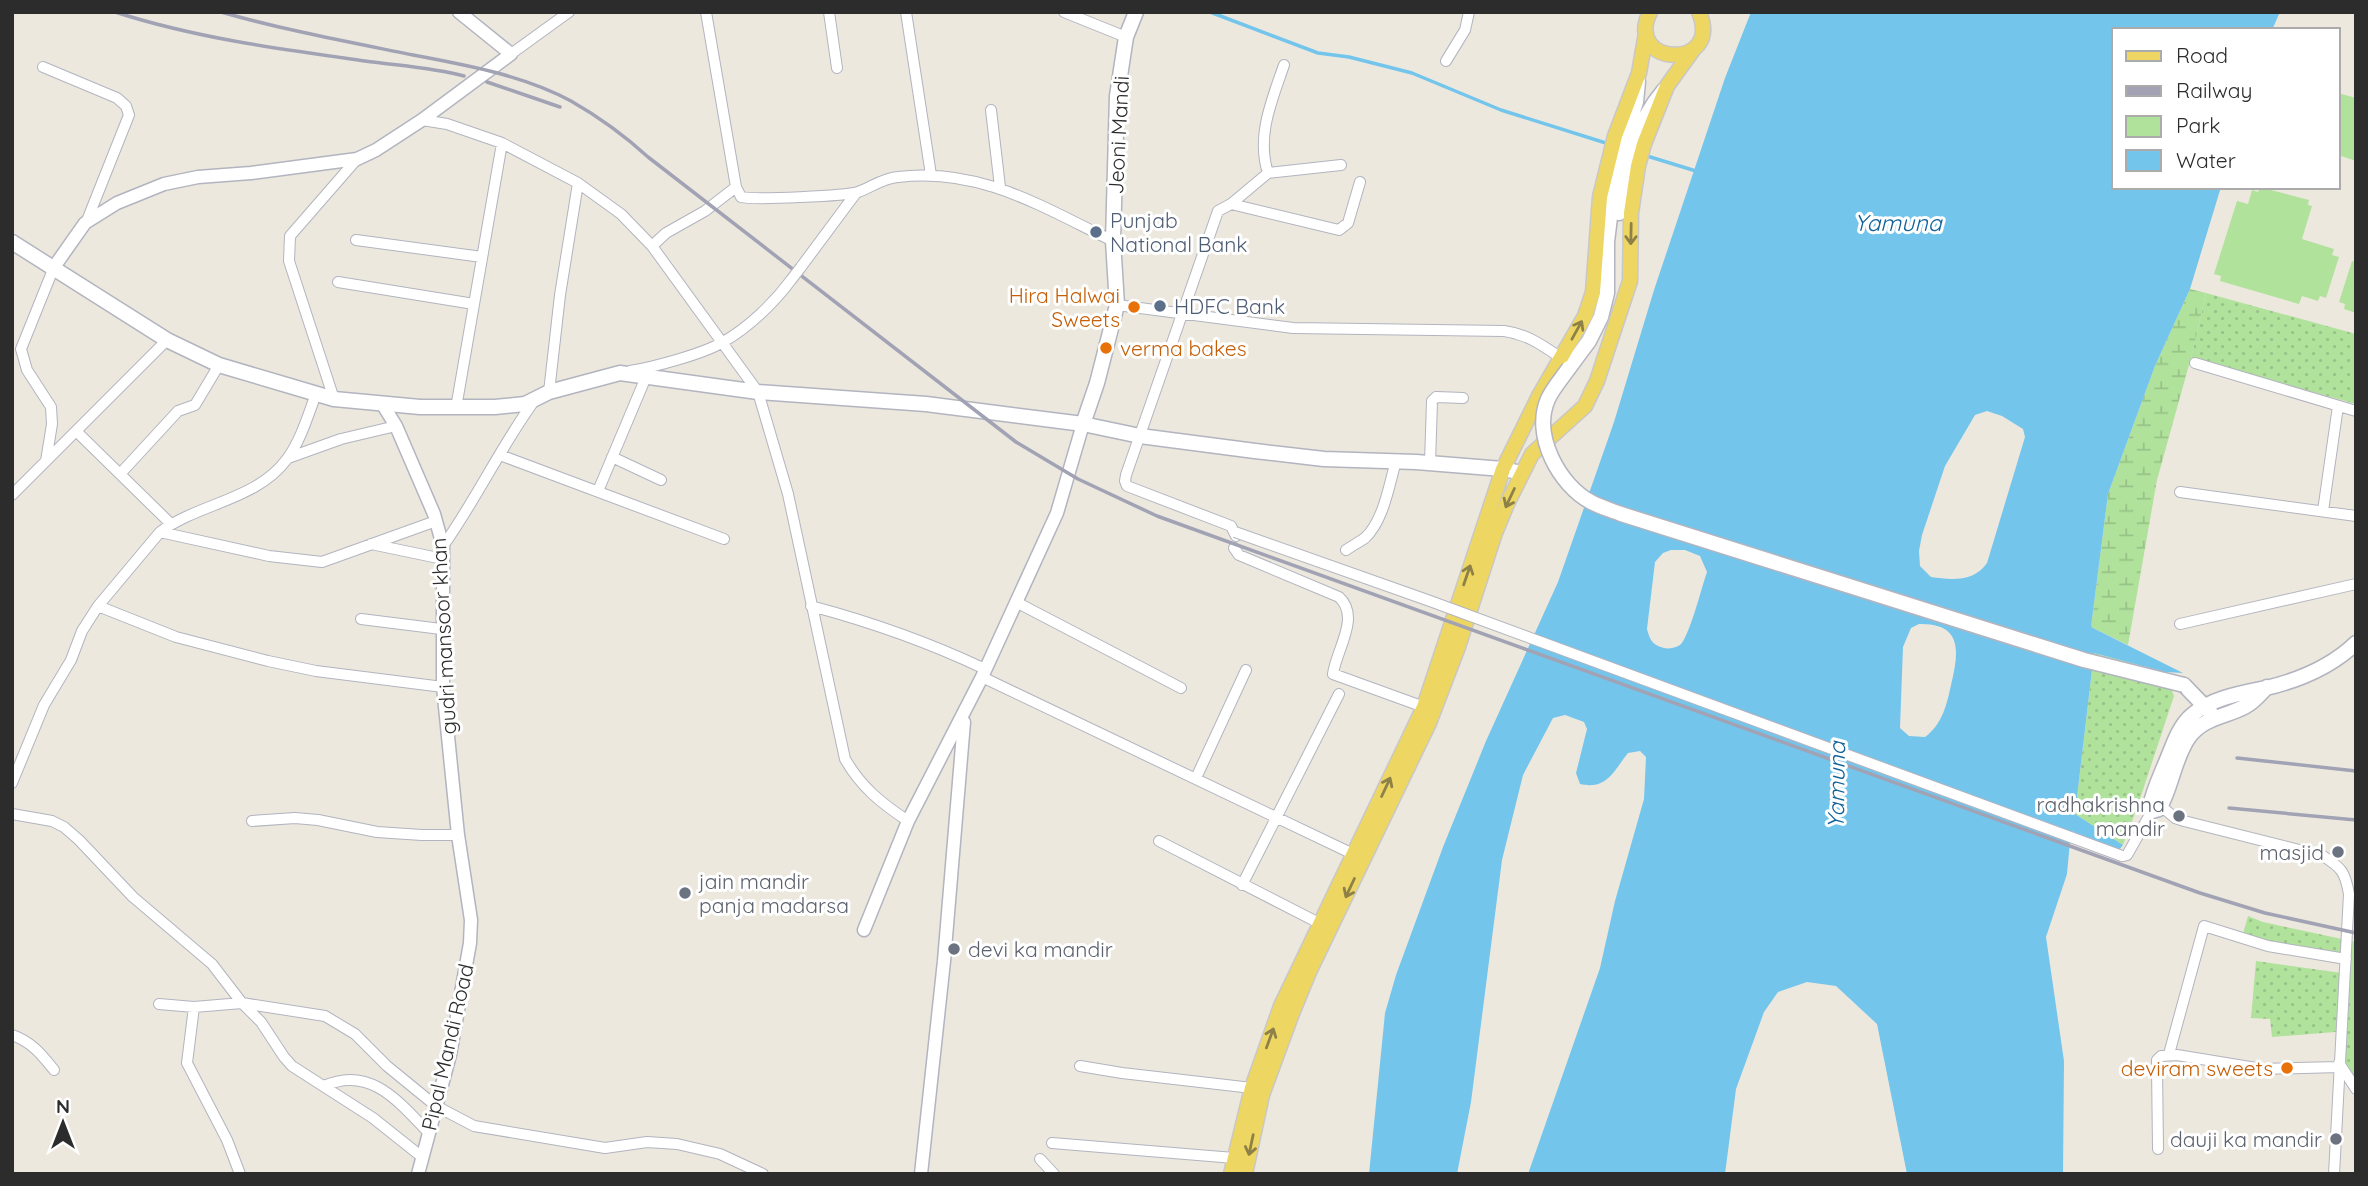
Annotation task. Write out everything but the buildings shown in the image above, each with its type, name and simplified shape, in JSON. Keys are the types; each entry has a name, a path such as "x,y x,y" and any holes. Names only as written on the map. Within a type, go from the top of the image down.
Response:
{"main road":[{"name":"Jeoni Mandi","path":"1083,424 1097,383 1117,305 1114,241 1117,96 1126,37 1136,12"},
{"path":"1231,1174 1252,1088 1281,1006 1424,707 1503,469 1538,396 1565,363 1589,341 1601,317 1607,293 1623,162 1650,12"},
{"path":"1699,12 1703,31 1700,41 1629,140 1623,162 1600,197 1593,292 1548,400 1543,419 1550,455 1566,482 1589,502 1634,518 2084,660 2183,685 2210,712"},
{"path":"1646,33 1655,49 1664,54 1684,55 1693,50"},
{"path":"1245,1174 1262,1095 1291,1016 1309,972 1429,723 1458,647 1495,533 1532,454 1585,406 1597,381 1630,281 1632,213 1623,162"},
{"path":"12,242 167,340 219,365 334,399 383,405 456,408 525,404 542,395 620,373 758,392 926,404 1083,424 1140,436 1324,459 1430,463 1522,473"},
{"path":"2157,808 2175,754 2210,712 2248,705 2267,687 2323,669 2356,643"}],"street":[{"path":"459,12 511,54"},
{"path":"85,223 117,203 164,184 198,177 357,159 422,120 569,12"},
{"path":"706,12 736,187 741,197 856,193 887,179 931,175 957,177 1000,187 1026,197 1114,241"},
{"path":"829,12 837,68"},
{"path":"906,12 931,175"},
{"path":"1064,12 1126,37"},
{"path":"1446,61 1465,30 1469,12"},
{"path":"1268,173 1263,158 1265,123 1284,65"},
{"path":"43,67 117,98 126,106 130,115 85,223 54,267 21,349 27,370 51,407 46,461"},
{"path":"991,110 1000,187"},
{"path":"422,120 447,124 502,143 578,183 621,214 652,246 758,392 782,470 845,759 861,784 878,802 908,821"},
{"path":"456,408 502,143"},
{"path":"334,399 289,261 290,236 357,159"},
{"path":"1341,165 1268,173 1219,211 1126,475 1127,486 1231,526 1236,534 1442,605 2122,856 2127,855 2157,808 2175,818 2323,856 2340,867 2346,878 2349,894 2349,957 2339,1065 2334,1174"},
{"path":"1231,204 1339,230 1348,223 1360,182"},
{"path":"370,544 443,552 514,428 542,395 578,183"},
{"path":"652,246 666,233 705,211 736,187"},
{"path":"620,373 649,368 723,343 782,292 856,193"},
{"path":"356,240 482,257"},
{"path":"338,282 474,304"},
{"path":"1117,305 1293,328 1504,331 1534,339 1565,363"},
{"path":"14,490 167,340"},
{"path":"2194,363 2356,411"},
{"path":"120,474 178,411 195,405 219,365"},
{"path":"597,491 646,377"},
{"path":"288,458 316,394"},
{"path":"1430,463 1432,401 1436,397 1463,398"},
{"name":"gudri mansoor khan","path":"383,405 396,426 436,521 443,552 443,687 458,835 471,920"},
{"path":"2323,511 2338,406"},
{"path":"864,930 908,821 984,673 1057,513 1083,424"},
{"path":"12,783 44,705 71,660 82,631 98,606 160,532 187,515 260,484 288,458 341,439 396,426"},
{"path":"76,431 171,524"},
{"path":"500,455 724,539"},
{"path":"612,457 661,480"},
{"path":"1346,550 1366,537 1378,517 1396,461"},
{"path":"2180,492 2356,516"},
{"path":"160,532 269,556 306,561 333,559 436,521"},
{"path":"1234,548 1239,555 1339,597 1345,602 1349,610 1345,638 1333,674 1424,707"},
{"path":"2180,624 2356,584"},
{"path":"1016,602 1181,688"},
{"path":"98,606 176,637 268,661 316,671 443,687"},
{"path":"810,606 894,630 936,646 984,673 1353,854"},
{"path":"361,619 441,629"},
{"path":"1196,778 1246,670"},
{"path":"1242,885 1339,694"},
{"path":"921,1174 944,961 964,714"},
{"path":"12,814 45,820 64,827 133,897 212,964 242,1003 261,1022 292,1066 373,1118 422,1157"},
{"path":"252,821 306,819 377,832 458,835"},
{"path":"1159,841 1319,923"},
{"name":"Pipal Mandi Road","path":"418,1174 450,1055 470,943 471,920"},
{"path":"2169,1054 2204,926 2268,946 2349,957"},
{"path":"159,1004 194,1007 242,1003 312,1012 340,1022 436,1106 474,1126 605,1148 660,1142 686,1145 720,1154 764,1174"},
{"path":"194,1007 187,1063 227,1140 240,1174"},
{"path":"12,1035 34,1046 54,1070"},
{"path":"2158,1149 2157,1060 2161,1056 2169,1054 2262,1069 2339,1065"},
{"path":"2339,1065 2356,1089"},
{"path":"1080,1066 1252,1088"},
{"path":"324,1086 348,1079 380,1088 393,1096 428,1132"},
{"path":"1052,1143 1234,1158"},
{"path":"1040,1159 1054,1174"}],"green space":[{"path":"2340,94 2356,98 2356,161 2340,156"},
{"path":"2259,189 2268,189 2309,200 2308,205 2312,206 2302,239 2334,249 2332,255 2339,257 2326,298 2320,296 2318,301 2302,296 2299,304 2220,281 2221,276 2214,274 2237,201 2248,204 2252,190 2258,192"},
{"path":"2352,261 2356,262 2356,313 2344,309 2345,304 2339,302"},
{"path":"2190,289 2206,293 2157,480 2128,645 2091,627 2108,494 2155,366"},
{"path":"2206,293 2356,334 2356,404 2191,358"},
{"path":"2094,653 2165,672 2174,696 2123,845 2075,814"},
{"path":"2248,916 2263,922 2356,942 2356,1079 2343,1061 2347,1031 2272,1037 2270,1019 2251,1018 2256,961 2342,973 2343,956 2269,944 2243,934"}],"water":[{"name":"Yamuna","path":"1751,12 2280,12 2273,28 2112,28 2112,189 2220,189 2190,289 2155,366 2108,494 2091,627 2183,673 2165,672 2094,653 2075,814 2123,845 2119,850 2071,831 2067,874 2046,937 2064,1061 2063,1174 1907,1174 1877,1024 1836,986 1807,982 1778,992 1764,1012 1736,1089 1725,1174 1528,1174 1600,968 1615,901 1644,799 1646,757 1640,751 1628,753 1603,782 1580,784 1576,773 1587,729 1584,722 1565,715 1553,718 1523,775 1502,860 1471,1102 1457,1174 1369,1174 1385,1013 1396,975 1486,741 1558,582 1614,422 1654,290 1725,78","holes":["1987,411 2002,416 2023,429 2025,437 1987,563 1969,577 1931,577 1920,566 1919,551 1945,466 1975,415","1685,550 1700,556 1707,572 1684,640 1676,647 1664,648 1654,644 1647,629 1655,562 1663,553","1919,624 1944,628 1951,634 1956,651 1954,673 1945,707 1940,720 1925,737 1909,736 1900,728 1903,647 1911,628"]}],"waterway":[{"path":"1210,12 1318,53 1349,57 1412,73 1501,110 1609,144"},
{"path":"1647,156 1696,171"}],"railway":[{"path":"115,12 179,30 243,43 464,76"},
{"path":"221,12 293,30 494,72 533,84 571,101 620,134 1016,442 1078,479 1157,516 2200,893 2265,913 2356,933"},
{"path":"487,82 560,107"},
{"path":"2237,758 2356,771"},
{"path":"2229,808 2356,820"}],"place":[{"name":"Punjab National Bank","path":"1096,232"},
{"name":"HDFC Bank","path":"1160,306"},
{"name":"Hira Halwai Sweets","path":"1134,307"},
{"name":"verma bakes","path":"1106,348"},
{"name":"radhakrishna mandir","path":"2179,816"},
{"name":"masjid","path":"2338,852"},
{"name":"jain mandir panja madarsa","path":"685,893"},
{"name":"devi ka mandir","path":"954,949"},
{"name":"deviram sweets","path":"2287,1068"},
{"name":"dauji ka mandir","path":"2336,1139"}]}
